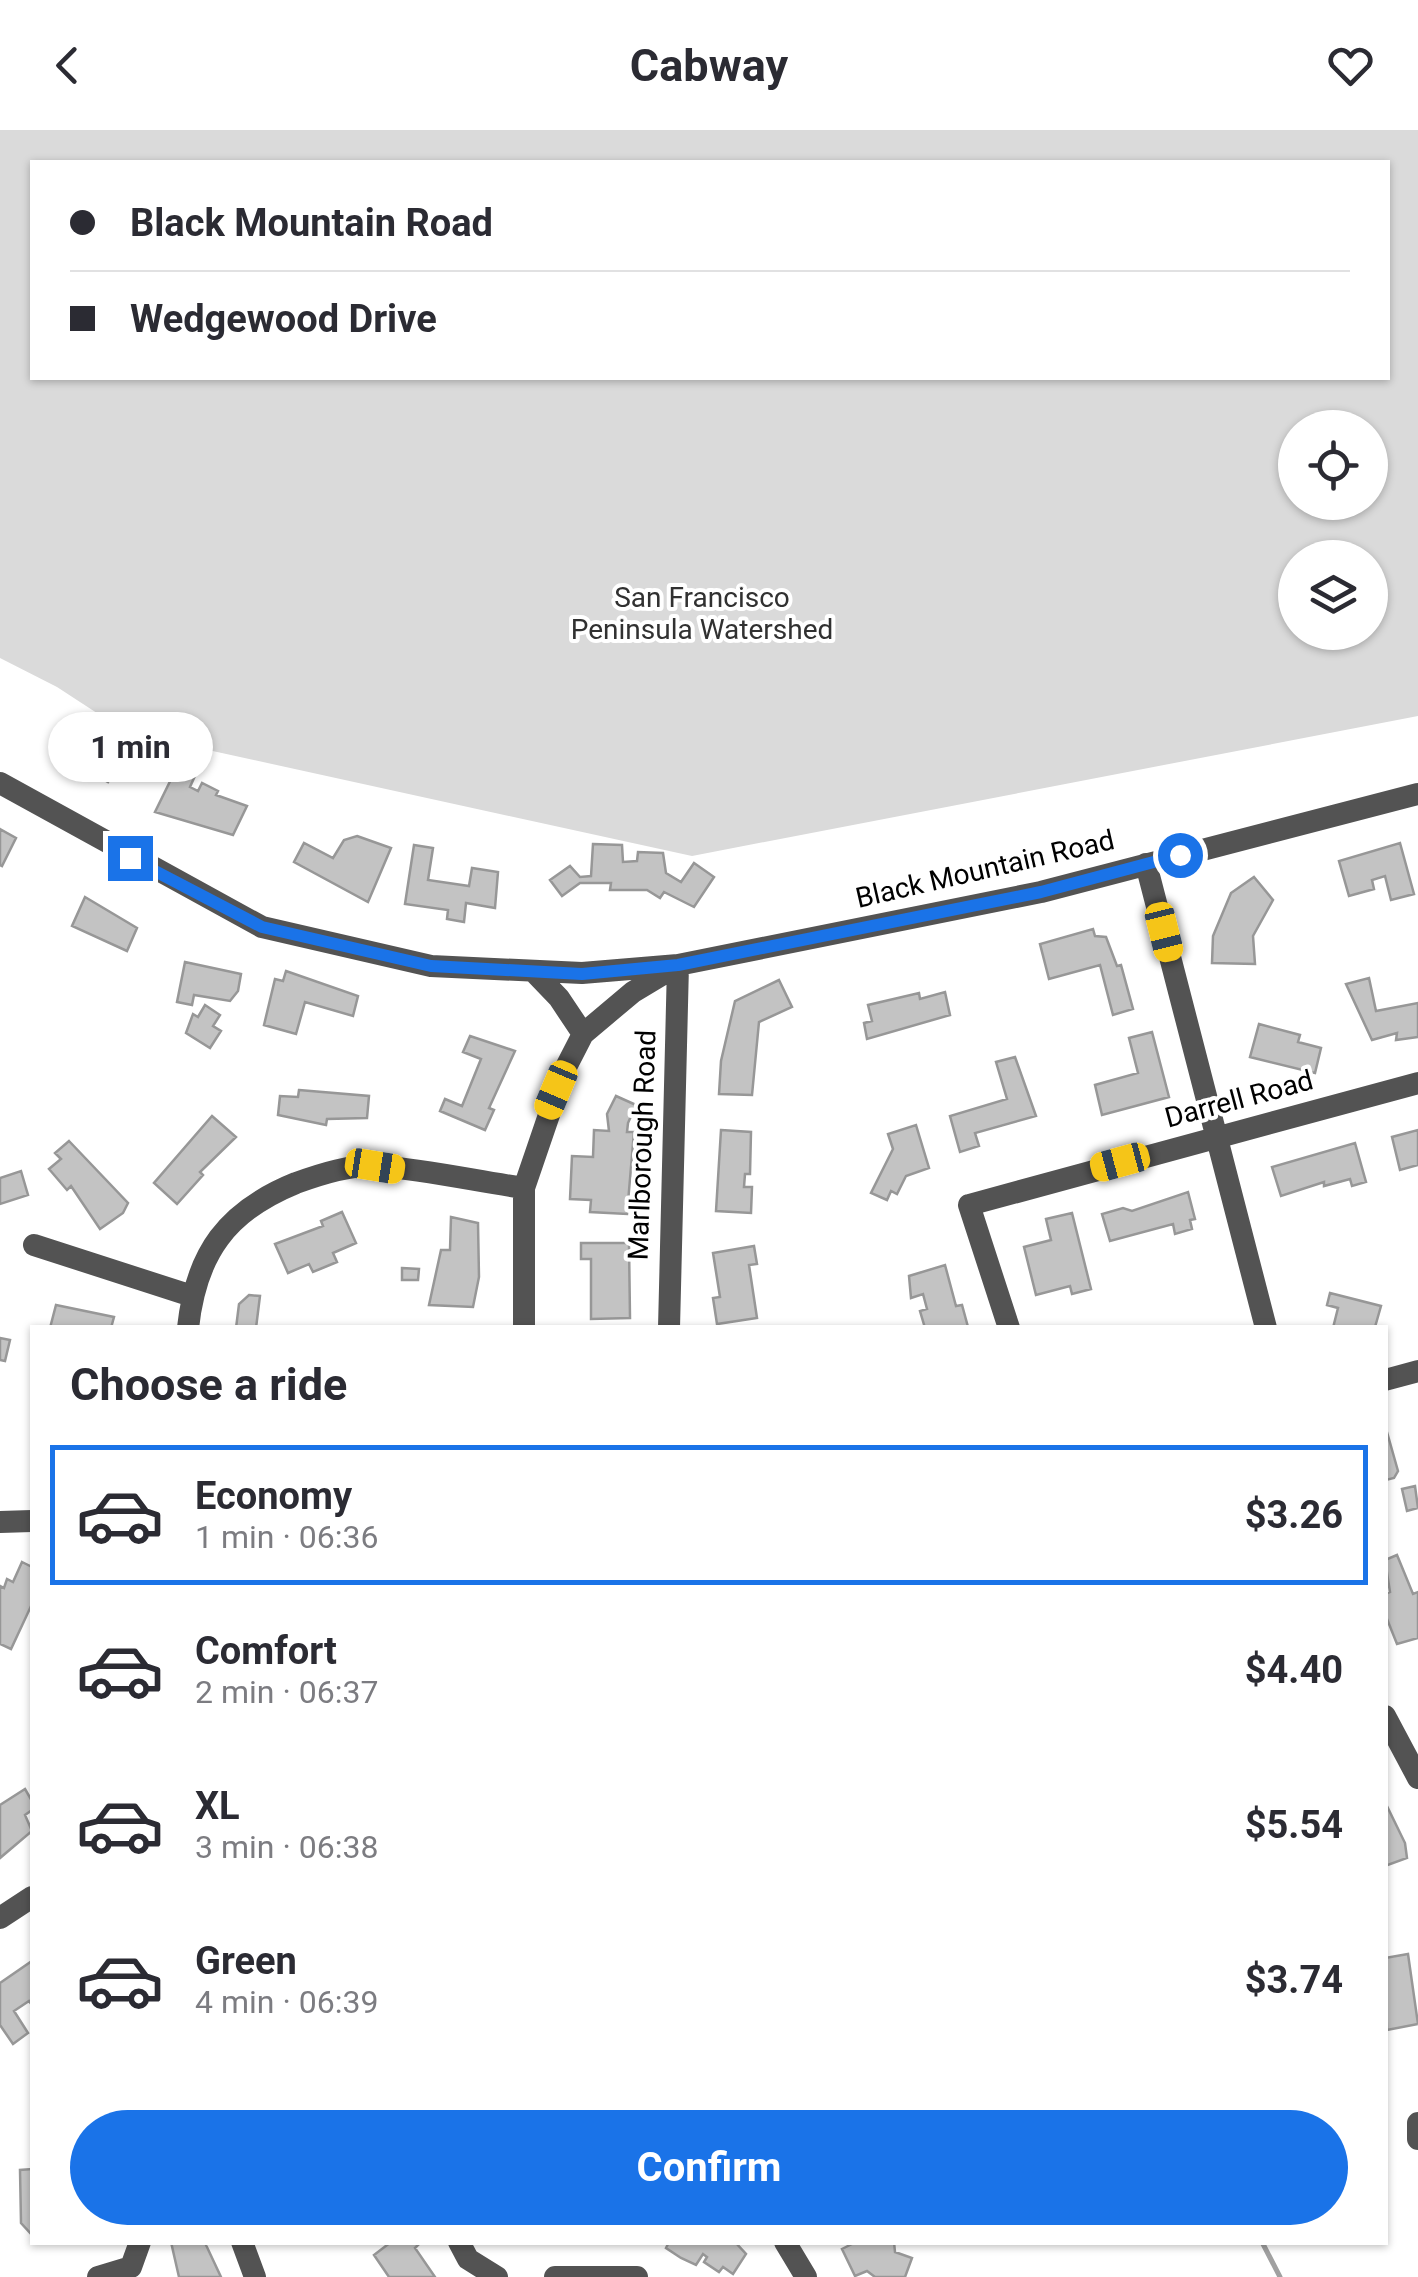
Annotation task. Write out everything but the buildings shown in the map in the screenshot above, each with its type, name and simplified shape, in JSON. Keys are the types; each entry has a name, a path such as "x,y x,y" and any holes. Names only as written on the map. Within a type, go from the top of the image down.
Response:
{"street":[{"path":"0,782 262,927 431,966 535,973 678,965"},
{"name":"Black Mountain Road","path":"524,1325 524,1188 548,1109 583,1034 633,992 678,965 1041,892 1418,794"},
{"path":"1146,864 1265,1325"},
{"name":"Marlborough Road","path":"669,1325 678,965"},
{"path":"535,973 560,998 583,1034"},
{"name":"Darrell Road","path":"1008,1325 969,1205 1418,1083"},
{"path":"188,1325 192,1296 206,1256 234,1216 269,1194 321,1174 375,1166 524,1188"},
{"path":"34,1245 192,1296"},
{"path":"1388,1379 1418,1371"},
{"path":"0,1522 30,1521"},
{"path":"1388,1722 1418,1778"},
{"path":"0,1918 30,1897"},
{"path":"1418,2123 1418,2139"},
{"path":"98,2277 133,2272 139,2245"},
{"path":"243,2245 256,2277"},
{"path":"460,2245 468,2259 497,2277"},
{"path":"787,2245 806,2277"},
{"path":"555,2277 637,2277"}],"green space":[{"name":"San Francisco Peninsula Watershed","path":"0,130 1418,130 1418,716 692,856 126,732 57,687 0,658"}],"waterway":[{"path":"1264,2245 1280,2277"}],"route":[{"path":"130,858 262,927 431,966 582,974 678,965 1041,892 1180,855"}]}
